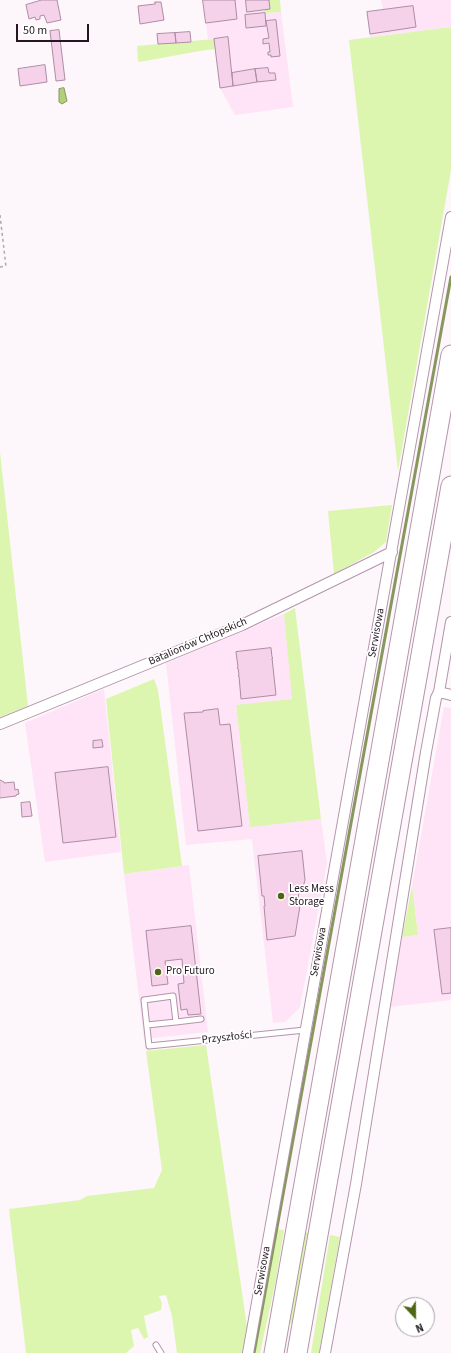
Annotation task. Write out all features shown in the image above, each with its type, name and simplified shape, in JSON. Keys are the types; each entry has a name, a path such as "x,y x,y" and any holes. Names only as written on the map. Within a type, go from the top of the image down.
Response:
{"highway":[{"path":"274,1353 451,355"},
{"path":"297,1353 451,486"}],"street":[{"name":"Serwisowa","path":"248,1353 451,217"},
{"name":"Batalionów Chłopskich","path":"0,724 242,625 392,552"},
{"path":"325,1353 356,1184 426,752 436,698 439,692 451,622"},
{"path":"439,692 451,695"}],"lane":[{"path":"176,1022 173,996 144,1000 147,1025 176,1022 201,1019"},
{"name":"Przyszłości","path":"147,1025 149,1046 305,1030"},
{"path":"156,1345 162,1353"}],"path":[{"path":"0,215 6,266 0,266"}],"shaded area":[{"path":"203,0 269,0 265,13 281,12 293,107 235,115 220,88 214,39 208,39"},
{"path":"269,0 280,0 281,12 265,13 264,10"},
{"path":"381,0 451,0 451,27 370,37 367,12 383,10"},
{"path":"451,27 451,170 398,471 349,40"},
{"path":"214,39 215,49 138,62 137,46"},
{"path":"64,88 67,101 62,104 59,102 59,89"},
{"path":"0,452 28,706 0,717"},
{"path":"392,505 386,542 374,552 334,574 328,511"},
{"path":"295,608 321,819 250,827 236,705 292,699 284,614"},
{"path":"284,614 293,699 236,706 250,826 321,819 327,863 300,1007 285,1022 273,1023 252,839 186,845 166,663"},
{"path":"154,679 158,690 182,866 124,874 106,699"},
{"path":"104,689 121,852 45,862 25,723"},
{"path":"444,707 451,708 451,1000 389,1007 402,937 418,935 412,886"},
{"path":"189,865 208,1032 144,1039 124,874"},
{"path":"412,886 418,935 402,937"},
{"path":"206,1045 247,1327 242,1353 177,1353 172,1316 166,1295 159,1296 162,1303 161,1310 144,1316 148,1337 144,1339 138,1328 131,1330 134,1346 126,1353 26,1353 9,1209 80,1200 87,1196 154,1188 162,1170 146,1051"},
{"path":"274,1229 284,1230 276,1280 260,1353 252,1353"},
{"path":"304,1232 309,1233 293,1324 288,1323"},
{"path":"330,1235 340,1237 319,1353 311,1353"}],"building":[{"path":"42,0 57,0 61,20 47,23 44,15 40,16 40,19 36,20 35,17 29,19 26,5"},
{"path":"203,0 235,0 237,19 206,23"},
{"path":"246,0 269,0 270,9 247,12"},
{"path":"155,2 161,2 164,20 140,24 138,6 155,4"},
{"path":"413,6 416,27 370,34 367,12"},
{"path":"265,13 266,26 246,28 245,15"},
{"path":"276,20 280,56 271,57 271,55 268,55 268,52 270,52 269,43 263,44 263,39 269,38 266,21"},
{"path":"59,30 65,80 56,81 50,31"},
{"path":"190,32 191,42 176,43 175,33"},
{"path":"175,33 176,43 158,44 157,34"},
{"path":"228,37 233,86 220,88 214,39"},
{"path":"45,65 47,82 20,86 18,69"},
{"path":"268,68 269,73 275,73 276,80 257,82 255,69"},
{"path":"255,69 257,82 233,86 232,73"},
{"path":"271,648 276,695 241,699 236,652"},
{"path":"218,709 220,725 230,724 242,826 198,831 184,713 203,712"},
{"path":"102,740 103,747 93,748 93,741"},
{"path":"108,767 116,837 63,843 55,773"},
{"path":"0,780 4,783 14,782 15,790 18,789 19,794 16,796 0,798"},
{"path":"30,802 32,816 22,817 21,803"},
{"name":"Less Mess Storage","path":"302,851 305,880 303,887 300,887 301,892 299,892 297,905 300,906 295,936 267,940 264,896 262,896 258,856"},
{"name":"Pro Futuro","path":"191,926 201,1014 188,1015 187,1009 181,1010 178,984 184,983 182,959 165,961 168,984 152,986 146,931"},
{"path":"451,928 451,993 442,994 434,930"}],"waterway":[{"path":"254,1353 451,277"}],"place":[{"name":"Less Mess Storage","path":"281,896"},
{"name":"Pro Futuro","path":"158,972"}]}
